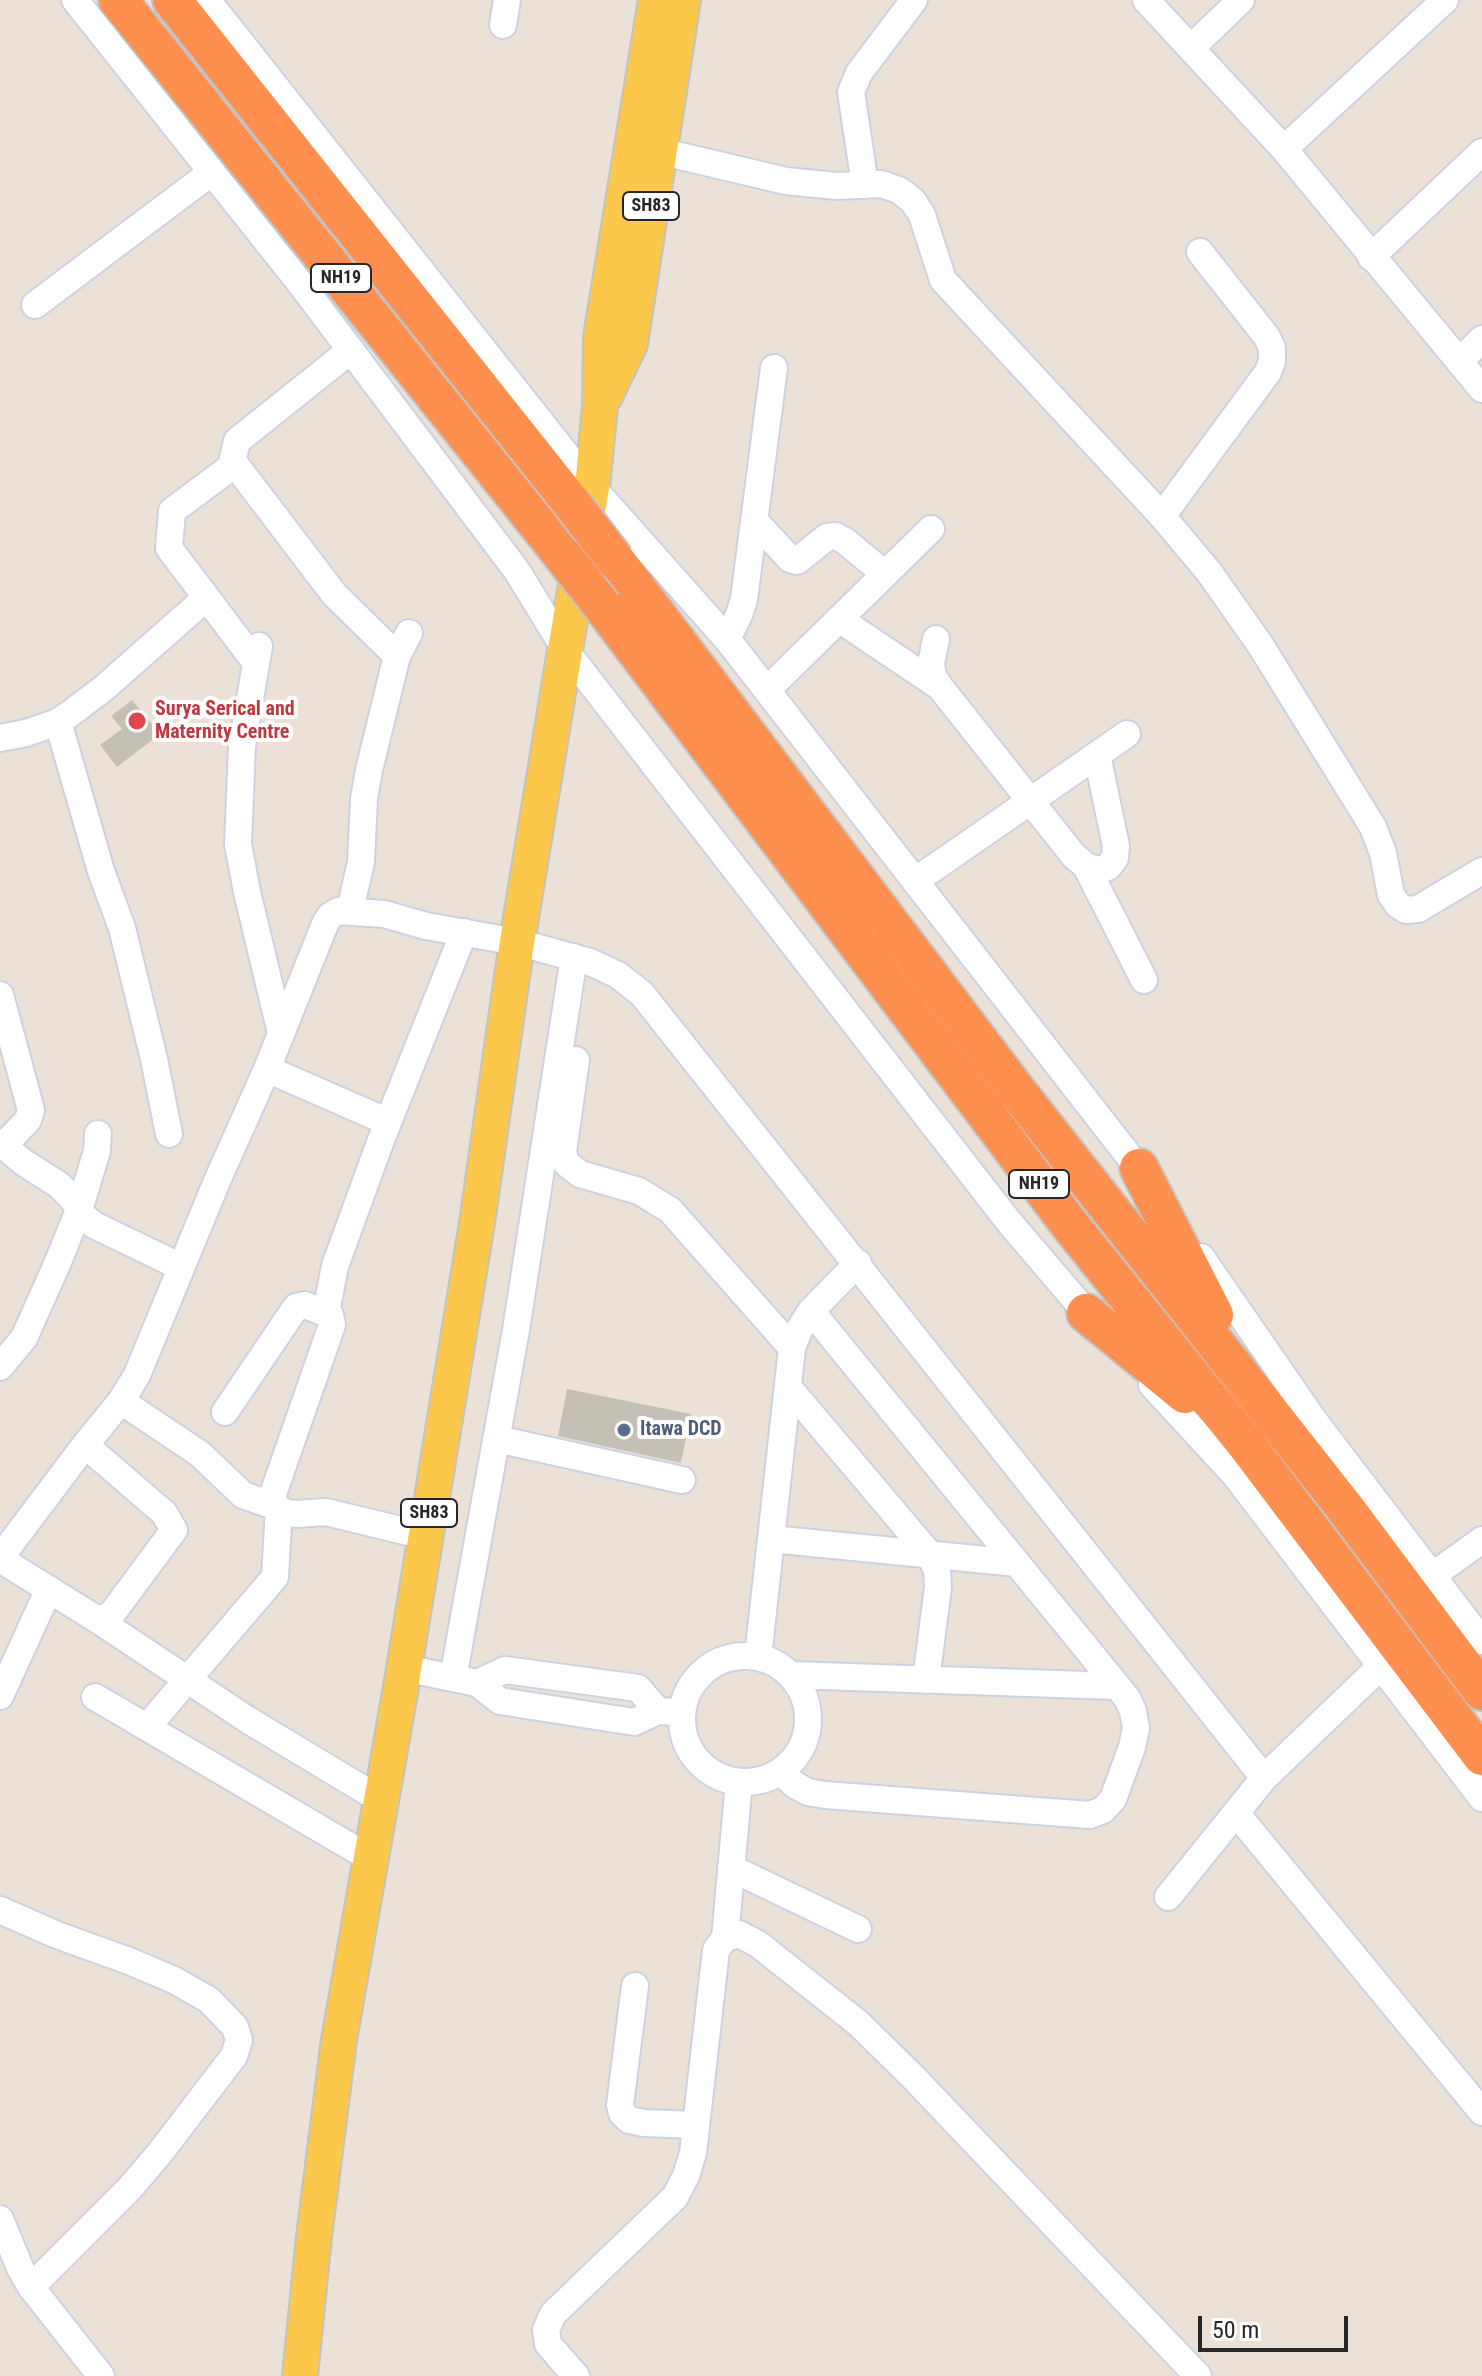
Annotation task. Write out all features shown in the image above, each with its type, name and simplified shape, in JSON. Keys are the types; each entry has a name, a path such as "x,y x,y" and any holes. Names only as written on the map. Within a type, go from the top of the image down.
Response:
{"highway":[{"name":"NH19","path":"118,0 603,607 1070,1225 1246,1444 1482,1756"},
{"name":"NH19","path":"172,0 582,496 615,560 1016,1090 1345,1508 1482,1691"},
{"path":"1139,1168 1253,1392"},
{"path":"1086,1313 1246,1444"}],"main road":[{"name":"SH83","path":"300,2376 327,2124 477,1223 517,942 566,651 582,496 600,407 601,337 656,0"},
{"name":"SH83","path":"600,407 630,344 683,0"}],"street":[{"path":"75,0 300,283 517,571 566,651 1009,1222 1086,1313 1235,1475 1482,1798"},
{"path":"207,0 582,496 727,639 1139,1168 1315,1422 1482,1641"},
{"path":"865,185 851,92 859,73 914,0"},
{"path":"1146,0 1284,149 1482,389"},
{"path":"1192,47 1241,0"},
{"path":"1284,149 1445,0"},
{"path":"659,151 786,181 836,186 881,184 899,190 913,201 922,215 943,280 1162,516 1209,572 1261,646 1373,827 1383,853 1391,895 1398,905 1406,910 1418,909 1482,871"},
{"path":"1371,257 1482,152"},
{"path":"35,305 212,172"},
{"path":"1162,516 1268,372 1272,361 1272,348 1267,337 1200,252"},
{"path":"1460,361 1482,339"},
{"path":"231,467 237,441 351,350"},
{"path":"727,639 744,599 774,368"},
{"path":"281,1033 238,844 242,746 258,654 206,598 169,548 172,511 235,464 334,594 403,644 369,770 364,799 361,862 350,910"},
{"path":"754,520 790,559 797,561 827,537 836,536 885,574"},
{"path":"767,690 931,529"},
{"path":"0,738 58,722 104,688 206,598"},
{"path":"839,619 940,687"},
{"path":"936,639 931,664 933,676 940,687 1074,856 1086,866 1098,870 1108,867 1115,858 1116,846 1097,755"},
{"path":"58,722 101,871 122,928 169,1134"},
{"path":"915,881 1127,734"},
{"path":"1086,866 1144,980"},
{"path":"381,1800 248,1720 0,1558 121,1401 137,1375 325,924 333,913 350,910 384,914 426,926 517,942 582,959 618,975 642,994 1264,1778"},
{"path":"326,1312 334,1269 388,1122 464,932"},
{"path":"582,959 563,1152 566,1163 580,1174 639,1191 670,1210 792,1348"},
{"path":"465,1680 497,1439 582,959"},
{"path":"0,995 31,1110 28,1120 2,1144 59,1185 94,1225 181,1267"},
{"path":"267,1069 388,1122"},
{"path":"0,1367 24,1338 79,1210 97,1151 98,1134"},
{"path":"758,1657 792,1348 811,1311 858,1263"},
{"path":"147,1727 275,1577 276,1508 273,1494 333,1319 326,1312 305,1305 296,1307 225,1412"},
{"path":"781,1772 808,1792 825,1795 1090,1815 1103,1810 1113,1799 1136,1728 1127,1698 811,1311"},
{"path":"788,1387 930,1555 937,1570 938,1587 926,1680"},
{"path":"121,1401 200,1454 243,1495 297,1514 326,1512 425,1536"},
{"path":"497,1439 682,1480"},
{"path":"85,1445 164,1513 174,1530 111,1615 98,1620"},
{"path":"771,1539 1017,1563"},
{"path":"1433,1575 1482,1540"},
{"path":"0,1696 49,1589"},
{"path":"404,1668 465,1680 500,1701 634,1722 669,1711 704,1671 720,1661 739,1656 758,1657 776,1664 791,1675 803,1694 809,1715 806,1737 797,1757 781,1772 761,1781 731,1788"},
{"path":"1168,1897 1264,1778 1381,1666"},
{"path":"791,1675 1116,1686"},
{"path":"95,1697 370,1858"},
{"path":"669,1711 700,1763 731,1788"},
{"path":"576,2376 548,2344 546,2330 553,2314 675,2197 693,2153 716,1950 725,1938 731,1868 731,1788"},
{"path":"1236,1813 1482,2112"},
{"path":"731,1868 858,1929"},
{"path":"0,1910 174,1980 209,2000 235,2027 239,2040 234,2056 159,2154 130,2188 31,2287"},
{"path":"725,1938 739,1934 758,1944 858,2023 1198,2376"},
{"path":"635,1986 620,2105 622,2113 629,2120 644,2123 696,2125"},
{"path":"0,2219 31,2287 101,2376"}],"building":[{"path":"132,700 160,734 117,767 100,745 122,729 111,716"},
{"name":"Itawa DCD","path":"567,1389 691,1414 681,1463 558,1436"}],"place":[{"name":"Surya Serical and Maternity Centre","path":"137,721"},
{"name":"Itawa DCD","path":"624,1430"}]}
